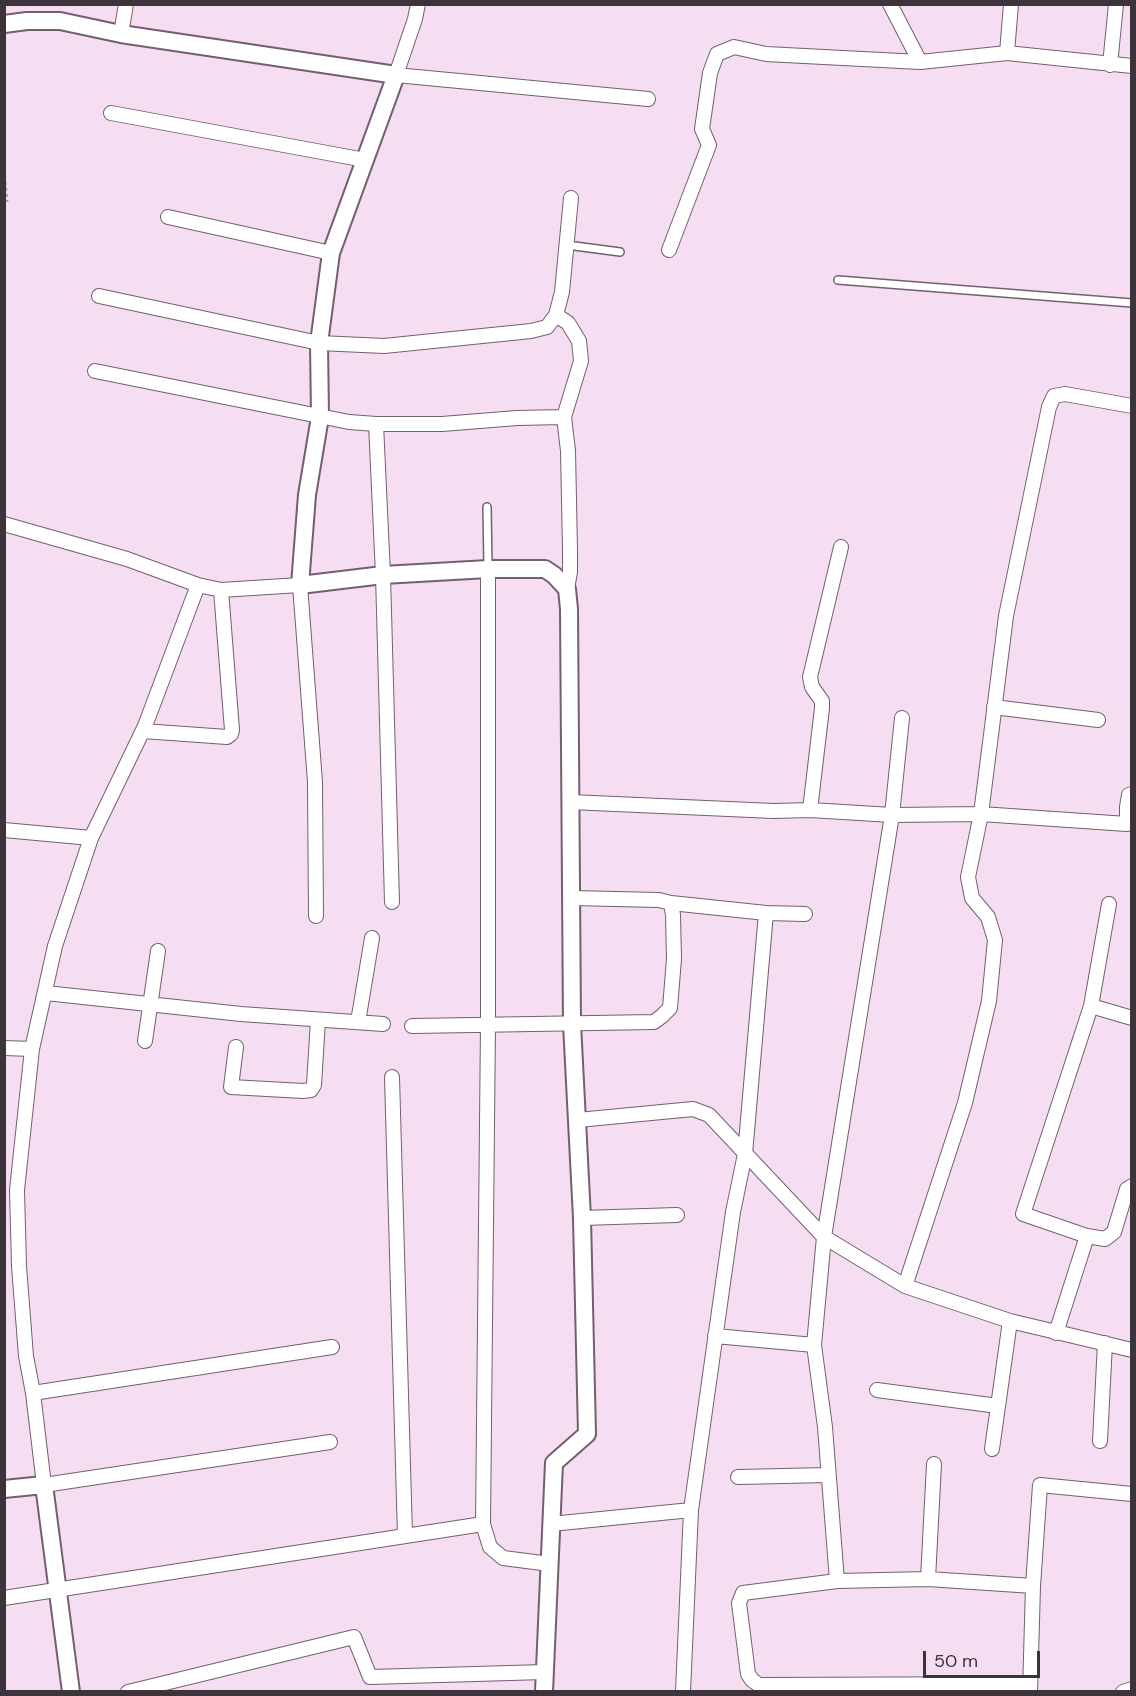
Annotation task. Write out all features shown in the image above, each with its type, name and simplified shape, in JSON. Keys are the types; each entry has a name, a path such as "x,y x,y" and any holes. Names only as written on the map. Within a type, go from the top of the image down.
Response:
{"street":[{"path":"122,34 126,4"},
{"path":"316,916 315,782 300,585 307,495 320,417 319,343 331,253 396,75 418,4"},
{"path":"890,4 920,62"},
{"path":"1007,53 1011,4"},
{"path":"1110,65 1116,4"},
{"path":"4,24 60,21 122,34 396,75 648,99"},
{"path":"669,250 709,145 702,129 711,74 717,54 734,47 766,54 920,62 1007,53 1131,66"},
{"path":"111,113 365,160"},
{"path":"99,296 319,343 384,346 531,331 547,327 556,315 562,292 571,198"},
{"path":"168,217 331,253"},
{"path":"544,1692 554,1463 587,1434 582,1218 572,1024 567,589 570,550 568,451 564,417 581,362 579,341 568,323 556,315"},
{"path":"95,371 320,417 376,424 442,424 518,417 564,417"},
{"path":"905,1286 966,1103 989,1000 995,940 988,917 972,898 968,877 981,814 1006,616 1049,407 1054,396 1065,394 1131,406"},
{"path":"376,424 383,575 392,902"},
{"path":"4,524 127,559 198,585 221,590 300,585 383,575 488,569 545,569 567,589"},
{"path":"810,810 822,701 812,687 810,677 841,547"},
{"path":"488,569 488,1024 483,1524 490,1547 503,1558 550,1564"},
{"path":"71,1692 33,1393 26,1356 19,1266 17,1190 32,1049 55,946 91,838 143,731 198,585"},
{"path":"143,731 227,737 231,734 221,590"},
{"path":"994,707 1098,720"},
{"path":"837,1581 825,1428 814,1345 824,1236 892,815 902,718"},
{"path":"570,802 892,815 981,814 1129,824 1127,807 1131,794"},
{"path":"4,830 91,838"},
{"path":"572,898 659,900 766,913 805,914"},
{"path":"412,1026 654,1022 670,1008 674,959 673,915 670,903"},
{"path":"1109,904 1091,1006 1023,1211 1026,1216 1087,1236 1105,1239 1114,1232 1127,1189 1131,1186"},
{"path":"683,1692 691,1510 733,1212 745,1154 766,913"},
{"path":"358,1022 372,938"},
{"path":"145,1041 158,951"},
{"path":"46,993 242,1014 383,1024"},
{"path":"1091,1006 1131,1018"},
{"path":"236,1047 231,1087 311,1090 314,1085 318,1020"},
{"path":"4,1048 32,1049"},
{"path":"392,1077 405,1536"},
{"path":"578,1120 693,1108 709,1116 824,1236 905,1286 1010,1321 1131,1350"},
{"path":"582,1218 677,1215"},
{"path":"1056,1333 1087,1236"},
{"path":"992,1449 1010,1321"},
{"path":"716,1336 814,1345"},
{"path":"1100,1441 1105,1343"},
{"path":"33,1393 332,1347"},
{"path":"877,1390 998,1406"},
{"path":"4,1490 330,1442"},
{"path":"928,1579 934,1464"},
{"path":"738,1477 828,1475"},
{"path":"1033,1586 928,1579 837,1581 743,1593 739,1603 748,1674 759,1685 1030,1688 1033,1586 1040,1485 1131,1494"},
{"path":"551,1524 691,1510"},
{"path":"4,1598 483,1524"},
{"path":"128,1692 354,1637 371,1684 545,1672"},
{"path":"1123,1692 1131,1689"}],"lane":[{"path":"567,244 620,252"},
{"path":"838,280 1131,303"},
{"path":"487,507 488,569"}],"path":[{"path":"4,170 8,202"}]}
